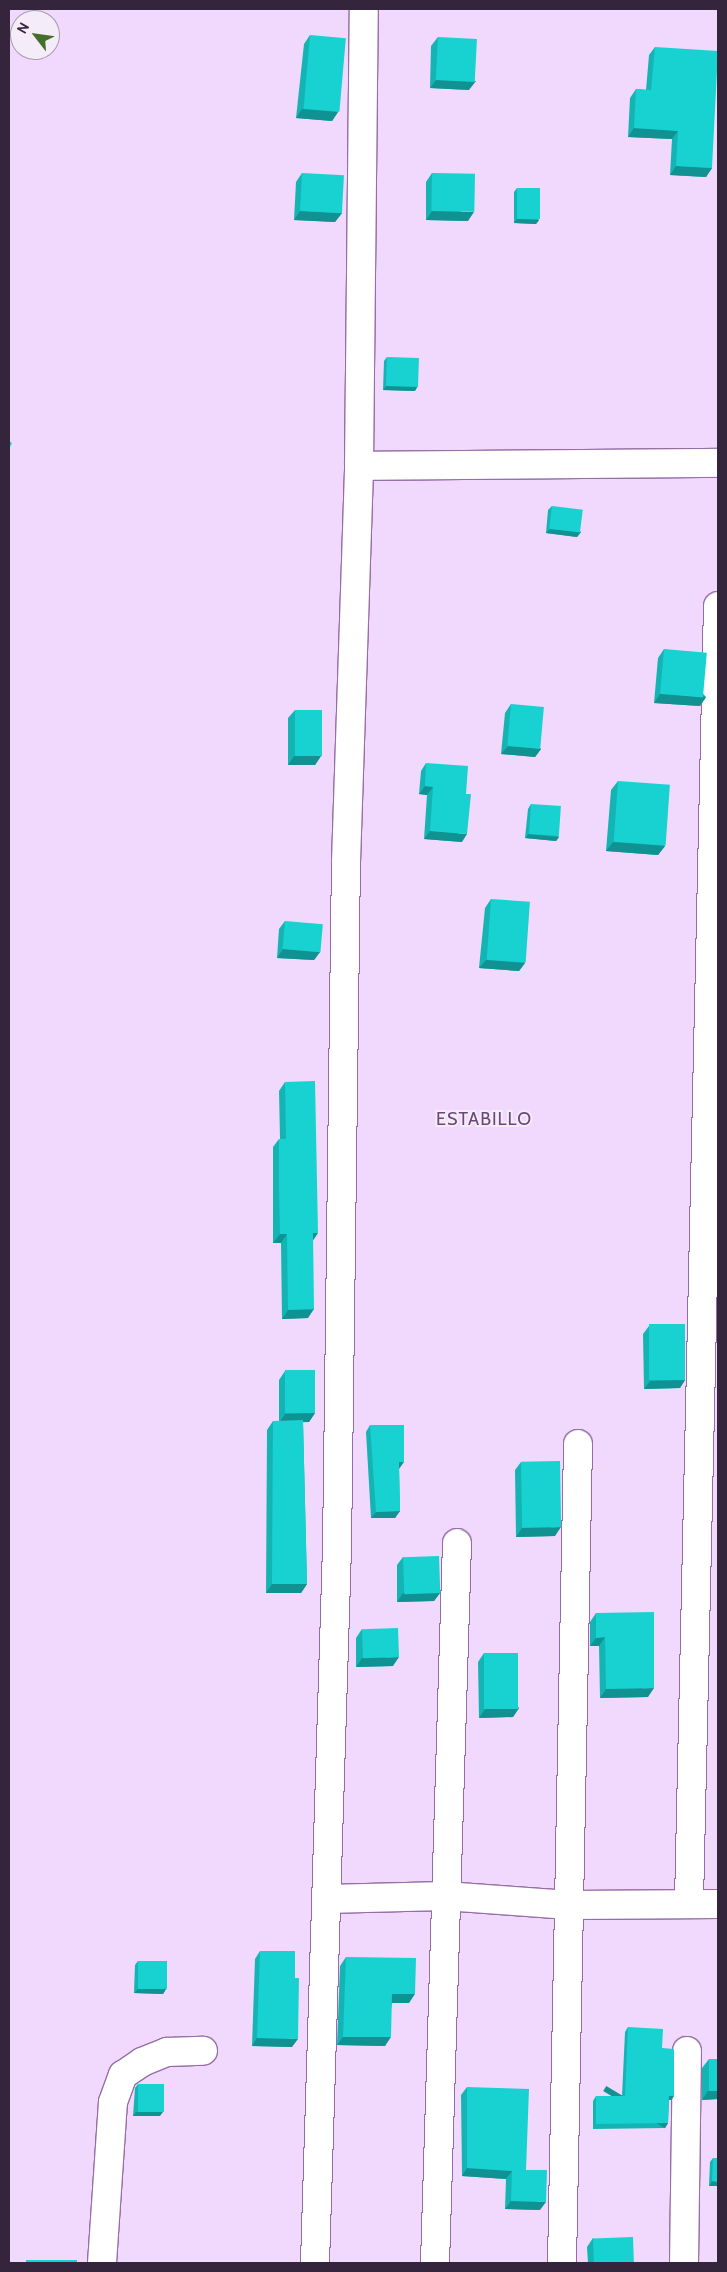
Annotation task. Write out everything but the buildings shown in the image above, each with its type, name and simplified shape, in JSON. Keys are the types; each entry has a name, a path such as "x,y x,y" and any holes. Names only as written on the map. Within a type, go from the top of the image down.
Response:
{"street":[{"path":"315,2263 337,1547 346,862 359,466 364,9"},
{"path":"359,466 718,463"},
{"path":"689,1902 712,1204 718,606"},
{"path":"562,2263 578,1444"},
{"path":"436,2263 445,1896 457,1543"},
{"path":"326,1899 445,1896 570,1905 689,1902 718,1904"},
{"path":"102,2263 113,2102 124,2075 142,2062 168,2052 203,2050"},
{"path":"684,2263 687,2051"}],"district":[{"name":"ESTABILLO","path":"484,1119"}]}
